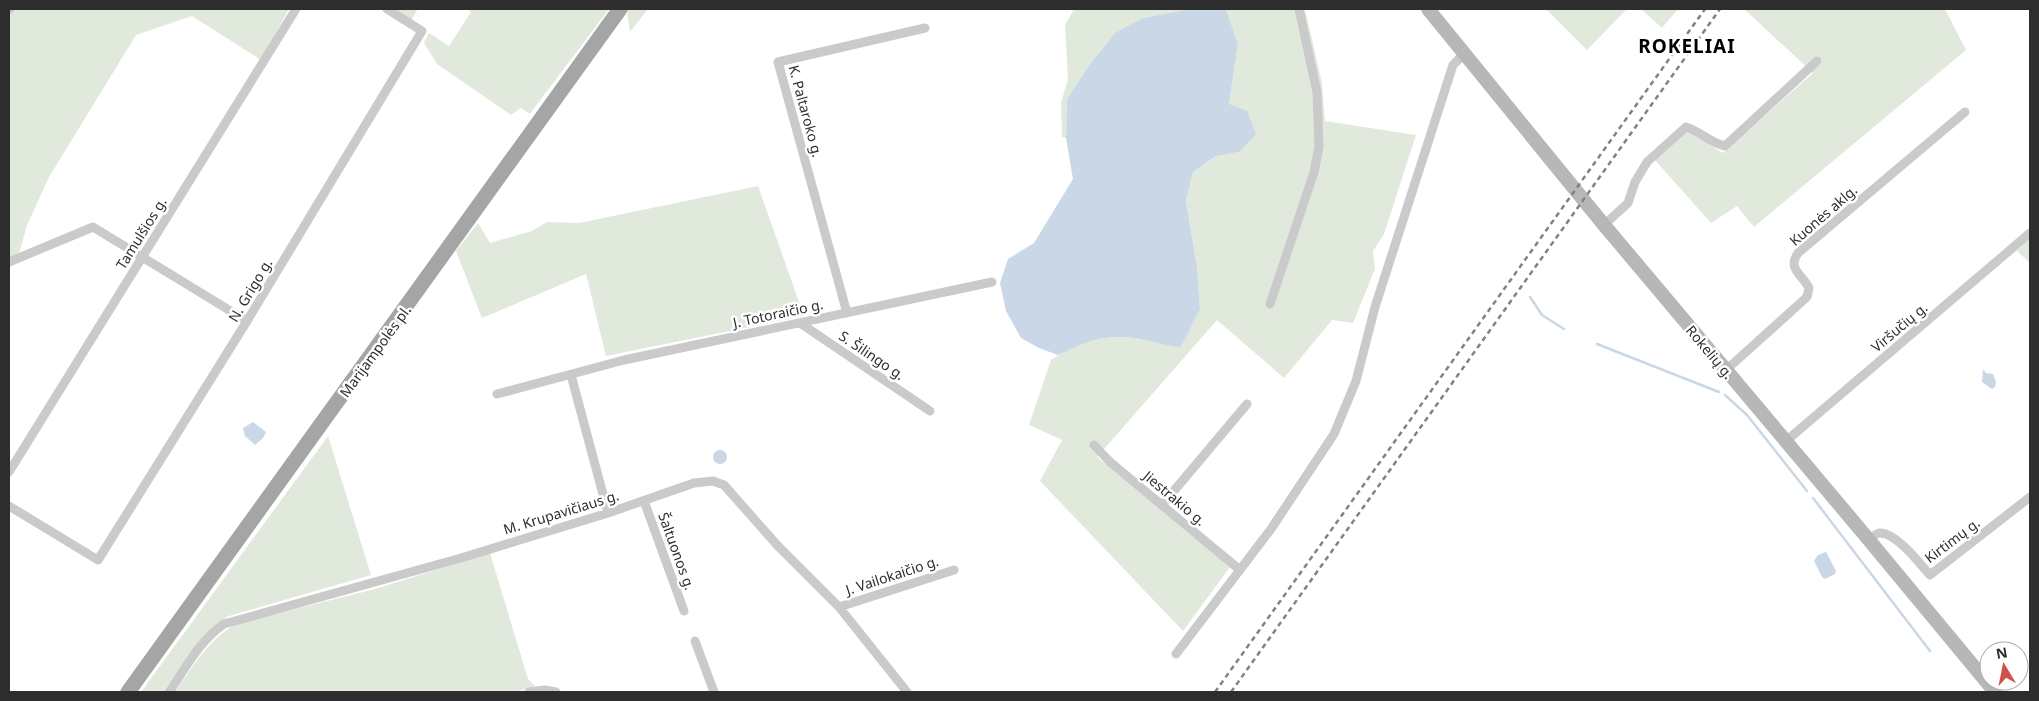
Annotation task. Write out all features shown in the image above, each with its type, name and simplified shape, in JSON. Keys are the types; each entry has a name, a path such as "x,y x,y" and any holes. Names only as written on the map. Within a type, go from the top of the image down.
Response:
{"main road":[{"name":"Marijampolės pl.","path":"134,686 620,9"},
{"name":"Rokelių g.","path":"1428,9 1604,225 1995,692"},
{"path":"116,692 134,686"}],"street":[{"name":"Tamulšios g.","path":"9,472 296,9"},
{"name":"N. Grigo g.","path":"9,506 98,560 247,322 422,31 387,9"},
{"path":"1270,304 1314,172 1319,147 1317,92 1299,9"},
{"name":"K. Paltaroko g.","path":"847,312 778,62 925,28"},
{"path":"1176,654 1271,529 1334,434 1356,381 1375,308 1453,65 1465,53"},
{"path":"1604,225 1628,203 1635,182 1647,162 1686,127 1713,143 1725,146 1817,61"},
{"name":"Kuonės aklg.","path":"1726,370 1807,297 1809,288 1794,267 1793,260 1798,252 1965,112"},
{"path":"9,262 93,227 247,322"},
{"name":"Viršučių g.","path":"1786,441 2030,233"},
{"name":"J. Totoraičio g.","path":"497,394 624,360 992,282"},
{"name":"S. Šilingo g.","path":"800,323 930,410"},
{"path":"571,375 608,513"},
{"path":"1162,504 1246,404"},
{"name":"Jiestrakio g.","path":"1094,445 1110,462 1240,570"},
{"name":"M. Krupavičiaus g.","path":"169,692 205,640 224,624 461,558 608,513 694,484 713,481 724,485 777,545 839,607 907,692"},
{"name":"Kirtimų g.","path":"1869,540 1876,534 1881,533 1896,539 1930,575 2030,497"},
{"name":"Šaltuonos g.","path":"644,501 684,611"},
{"name":"J. Vailokaičio g.","path":"839,607 954,570"},
{"path":"696,641 714,692"},
{"path":"529,692 545,690 556,692"}],"shaded area":[{"path":"9,9 289,9 261,60 192,16 136,35 49,177 27,225 19,254 9,259"},
{"path":"393,9 418,9 411,20"},
{"path":"467,9 609,9 530,114 521,108 511,115 437,64 424,43 429,33 449,46 471,12"},
{"path":"648,9 630,32 627,10"},
{"path":"1074,9 1190,9 1143,18 1067,99 1066,138 1062,137 1061,103 1068,79 1065,25"},
{"path":"1226,9 1305,9 1322,83 1325,121 1416,135 1384,234 1373,251 1375,269 1353,323 1332,320 1284,378 1217,320 1097,457 1230,567 1183,631 1040,481 1062,440 1029,425 1051,360 1061,353 1082,343 1116,337 1127,337 1170,346 1181,346 1200,309 1197,267 1186,201 1193,172 1216,156 1239,152 1229,104 1238,44"},
{"path":"1546,9 1627,9 1587,50"},
{"path":"1641,9 1678,9 1662,28"},
{"path":"1744,9 1945,9 1966,50 1754,227 1737,206 1711,223 1654,159 1686,130 1723,153 1813,73"},
{"path":"758,186 804,316 606,356 586,274 482,318 456,251 478,223 490,243 532,231 547,222 579,223"},
{"path":"2030,239 2030,263 2017,251"},
{"path":"328,436 371,575 229,616 218,623 200,641 163,692 141,692"},
{"path":"490,553 528,679 535,686 516,692 175,692 209,646 226,630 236,624 375,589"}],"water":[{"path":"1190,9 1226,9 1238,44 1229,104 1247,111 1256,134 1239,152 1216,156 1193,172 1186,201 1197,267 1200,309 1181,347 1127,337 1117,337 1087,342 1058,355 1039,348 1021,338 1006,311 1000,283 1008,259 1034,243 1073,179 1066,138 1067,99 1089,66 1115,33 1143,18"},
{"path":"1983,369 1986,373 1993,374 1996,382 1995,387 1992,389 1982,382"},
{"path":"253,422 266,432 263,438 255,445 245,436 243,428"},
{"path":"717,450 723,450 727,457 723,464 717,464 713,460 713,454"},
{"path":"1826,552 1836,571 1835,574 1825,579 1822,577 1814,561 1818,555"}],"waterway":[{"path":"1530,297 1542,315 1564,329"},
{"path":"1597,344 1719,392"},
{"path":"1725,395 1747,415 1807,491"},
{"path":"1813,498 1930,651"}],"railway":[{"path":"1215,692 1705,9"},
{"path":"1231,692 1720,9"}],"district":[{"name":"ROKELIAI","path":"1687,46"}]}
